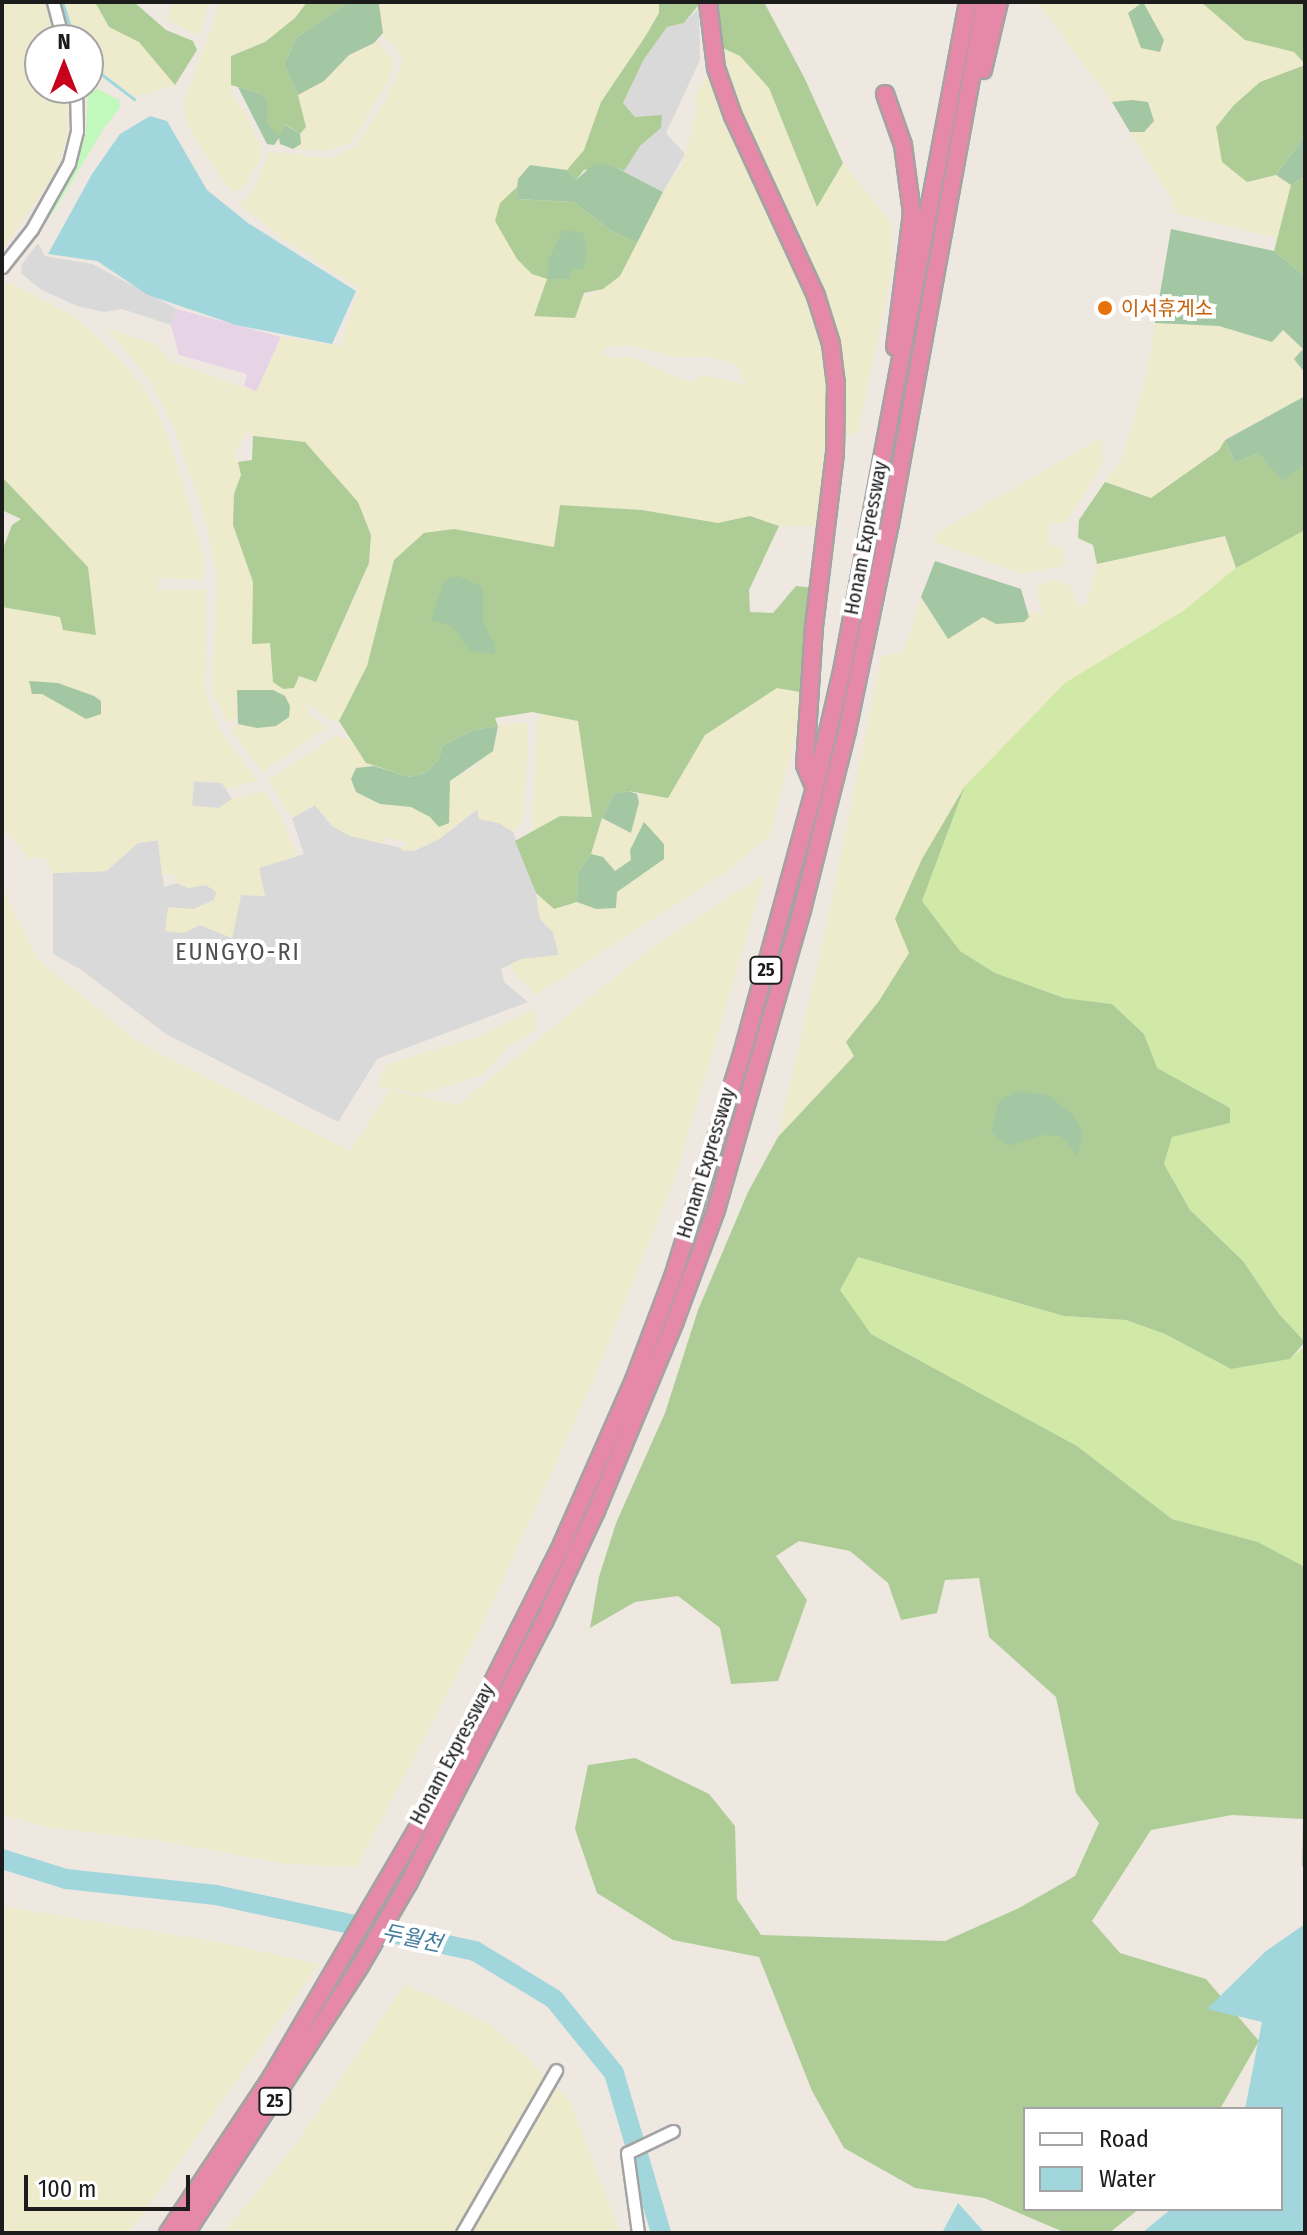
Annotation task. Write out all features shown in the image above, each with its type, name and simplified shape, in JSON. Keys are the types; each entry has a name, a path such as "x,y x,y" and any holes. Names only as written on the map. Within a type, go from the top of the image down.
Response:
{"highway":[{"path":"708,2 716,68 724,92 816,296 832,357 837,415 835,453 814,626 805,765 815,788"},
{"name":"Honam Expressway","path":"168,2233 271,2078 388,1881 527,1620 634,1380 673,1277 742,1054 815,788 842,671 896,379 942,155 968,2"},
{"name":"Honam Expressway","path":"186,2233 360,1966 409,1882 544,1622 596,1511 675,1321 716,1210 802,910 847,731 958,164 985,2"},
{"path":"958,164 999,2"},
{"path":"885,94 903,145 912,213 895,327 896,379"}],"street":[{"path":"53,2 59,24"},
{"path":"2,267 32,229 69,163 77,131 76,104"},
{"path":"462,2233 556,2070"},
{"path":"638,2233 627,2153 673,2131"}],"shaded area":[{"path":"2,2 45,2 50,24 24,24 24,104 68,104 67,138 55,172 2,251"},
{"path":"65,2 95,2 109,27 139,42 175,85 136,97 104,74 104,24 72,24"},
{"path":"173,2 209,2 200,36 167,20"},
{"path":"221,2 307,2 295,18 265,42 231,56 231,95 246,115 261,147 260,159 244,188 235,191 227,186 191,132 183,105"},
{"path":"659,2 659,13 601,102 584,151 567,170 530,165 518,179 517,187 500,204 547,279 534,316 603,289 620,276 663,192 683,164 697,109 695,97 710,70 714,44 740,56 769,88 816,206 843,163 891,222 892,270 858,432 845,438 827,525 779,526 750,516 718,523 642,510 561,505 554,547 454,529 394,560 367,666 339,721 330,720 307,703 308,714 326,728 262,772 231,730 238,724 257,728 237,691 238,717 228,724 212,692 217,576 204,515 174,428 150,380 106,328 156,344 170,361 256,392 281,337 341,346 359,288 283,239 237,202 248,199 268,151 329,159 356,145 386,100 403,61 395,46 382,35 379,4","holes":["631,345 672,357 711,357 737,365 745,384 704,375 689,382 631,357 616,359 601,353 606,347","248,431 253,436 305,442 358,502 371,535 369,563 340,631 299,676 273,682 270,642 252,643 253,582 233,525 234,494 241,475 234,453"]},
{"path":"1037,2 1201,2 1245,40 1294,52 1305,65 1260,82 1247,182 1276,175 1291,185 1277,238 1174,213 1173,201 1130,132 1144,132 1132,100 1112,102"},
{"path":"699,8 700,60 666,133 685,154 663,192 624,171 640,146 661,128 635,117 623,103 644,59 667,27 684,23"},
{"path":"376,40 394,60 390,78 352,142 327,151 293,149 301,144 300,134 306,127 298,95 324,81 349,55"},
{"path":"38,243 45,256 92,264 177,309 171,325 122,309 104,312 77,306 40,289 21,273 22,264"},
{"path":"2,283 12,284 73,316 104,343 141,384 157,411 176,460 203,555 204,580 159,578 157,589 206,590 205,691 220,729 257,781 226,789 222,783 194,781 192,806 219,808 232,799 264,791 280,815 297,856 259,868 265,896 241,895 232,938 200,925 183,933 165,931 168,907 194,909 214,900 216,892 206,885 188,888 177,883 173,874 162,875 158,840 138,843 106,871 53,873 45,858 28,858 2,825 2,607 60,617 64,630 96,634 88,567 2,477"},
{"path":"177,309 281,337 257,392 244,386 247,374 179,355 171,325"},
{"path":"1155,323 1219,326 1272,342 1283,330 1304,349 1294,360 1305,373 1305,396 1225,439 1219,450 1151,498 1105,482 1122,458 1147,374"},
{"path":"1102,437 1103,463 1066,523 1050,522 1048,544 1063,548 1065,566 1021,573 938,544 933,535"},
{"path":"1226,536 1236,568 1183,611 909,953 879,1001 846,1042 854,1055 778,1137 827,923 881,657 904,651 921,597 948,639 983,617 1024,622 1034,611 1043,615 1036,587 1054,580 1070,585 1078,608 1087,603 1097,564"},
{"path":"777,688 806,693 770,835 732,868 536,995 513,972 511,964 522,959 559,955 553,932 540,919 536,893 554,909 577,902 596,909 616,908 617,892 634,881 631,860 614,871 603,858 591,854 602,818 631,833 639,802 637,794 668,797 705,735"},
{"path":"543,714 579,721 592,817 560,816 532,832 537,720"},
{"path":"528,724 528,749 522,822 513,832 499,823 479,819 477,809 439,839 414,851 400,850 407,843 383,836 385,844 351,836 332,826 315,805 292,818 268,780 334,737 351,739 366,763 374,766 355,768 380,804 410,807 449,823 450,781 476,765 498,736 498,726"},
{"path":"194,781 222,783 232,799 219,808 192,806"},
{"path":"315,805 332,826 351,836 414,851 439,839 478,809 479,819 499,823 513,832 536,893 540,919 553,932 559,956 522,959 501,969 504,982 528,1002 377,1059 338,1122 166,1034 80,969 53,954 53,873 106,871 138,843 158,840 164,887 177,883 188,888 206,885 217,892 214,900 194,909 183,933 200,925 232,938 241,894 264,896 259,868 304,854 292,818"},
{"path":"765,874 675,1178 593,1381 479,1632 357,1867 288,1864 155,1840 46,1827 2,1815 2,887 38,959 138,1042 350,1151 390,1090 458,1105 653,946"},
{"path":"535,1008 535,1031 511,1044 482,1075 422,1094 376,1086 387,1064 477,1037"},
{"path":"2,1906 224,1943 319,1964 129,2233 2,2233"},
{"path":"405,1984 489,2024 528,2058 571,2103 620,2233 223,2233 297,2142"}],"green space":[{"path":"95,2 134,2 166,30 193,41 197,50 175,85 139,42 109,27"},
{"path":"307,2 356,2 346,4 297,37 284,64 298,95 306,127 300,134 287,125 279,137 267,123 259,93 231,85 231,56 265,42 295,18"},
{"path":"659,2 701,2 684,23 667,27 644,59 623,103 635,117 662,115 661,128 640,146 624,171 615,167 584,170 576,180 567,170 584,150 601,102 659,13"},
{"path":"712,2 764,2 804,77 843,163 817,207 769,88 740,56 714,44"},
{"path":"1143,2 1164,40 1160,52 1141,48 1128,13"},
{"path":"1201,2 1305,2 1305,64 1294,52 1245,40"},
{"path":"346,4 379,4 383,33 374,43 349,55 324,81 298,95 284,64 297,37"},
{"path":"1305,65 1305,135 1276,175 1247,182 1222,162 1216,127 1234,105 1260,82"},
{"path":"238,87 259,93 267,100 267,123 279,136 286,125 300,134 301,144 293,149 280,144 279,138 274,145 267,144"},
{"path":"104,92 119,100 120,107 53,213 45,217 76,167 86,133 87,104 104,104"},
{"path":"1112,102 1148,102 1154,121 1144,132 1130,132"},
{"path":"1305,135 1305,177 1291,185 1276,175"},
{"path":"595,163 615,167 663,192 637,243 610,230 574,202 516,199 518,179 530,165 567,170 576,180"},
{"path":"1305,177 1305,276 1274,251 1291,185"},
{"path":"517,187 516,199 574,202 610,230 637,243 620,276 603,289 584,293 575,318 534,316 547,279 532,274 517,259 495,221 500,203"},
{"path":"1171,229 1274,251 1305,276 1305,373 1294,359 1303,349 1283,330 1272,342 1219,326 1155,323"},
{"path":"563,230 583,233 587,248 584,269 571,269 570,279 547,279 548,261"},
{"path":"1305,396 1305,466 1282,481 1258,453 1235,463 1225,440"},
{"path":"253,436 305,442 358,502 371,535 369,563 316,682 299,676 294,688 283,689 273,682 270,643 252,644 253,582 233,525 234,494 241,475 238,462 252,460"},
{"path":"1225,440 1235,463 1258,453 1282,480 1305,466 1305,530 1236,568 1225,536 1097,564 1093,545 1078,538 1079,520 1105,482 1151,498 1219,450"},
{"path":"2,477 88,567 96,635 63,630 60,617 2,607 2,551 12,525 21,519 2,510"},
{"path":"560,505 642,510 718,523 750,516 779,526 749,590 750,612 773,613 796,586 823,589 806,693 777,688 705,735 668,798 628,791 614,794 602,818 591,854 578,871 577,902 554,909 536,893 515,841 560,816 592,817 578,721 532,712 495,718 498,726 473,730 442,746 439,759 425,773 410,777 366,763 339,721 367,666 394,560 424,533 454,529 554,547"},
{"path":"1305,530 1305,1342 1279,1314 1243,1261 1190,1210 1164,1164 1172,1137 1230,1123 1230,1108 1156,1068 1144,1034 1112,1004 1064,998 995,973 960,951 922,901 965,786 1065,683 1183,611 1236,568"},
{"path":"935,561 1021,589 1029,617 1024,622 996,624 983,617 948,639 921,597"},
{"path":"458,576 483,587 483,623 494,642 495,654 470,651 452,626 431,620 444,581"},
{"path":"29,681 58,683 94,696 101,701 101,714 86,719 42,694 32,694"},
{"path":"237,690 273,690 285,696 290,706 289,717 276,726 257,728 238,724"},
{"path":"498,726 493,751 450,781 449,823 439,827 430,817 411,807 380,804 356,792 351,779 356,768 374,766 410,777 425,773 439,759 442,746 473,730"},
{"path":"965,786 922,901 960,951 995,973 1064,998 1112,1004 1144,1034 1157,1068 1230,1108 1230,1123 1172,1137 1164,1164 1190,1210 1243,1261 1279,1314 1305,1342 1290,1359 1231,1369 1165,1334 1126,1320 1064,1316 858,1257 840,1290 871,1334 1077,1446 1172,1519 1258,1542 1305,1567 1305,1866 1302,1866 1303,1819 1232,1815 1151,1830 1092,1921 1120,1953 1206,1979 1259,2041 1221,2107 1023,2107 1023,2211 1136,2211 1109,2233 1066,2233 984,2198 915,2188 844,2148 812,2091 759,1957 673,1940 597,1893 575,1829 588,1765 635,1758 709,1794 735,1826 737,1899 761,1935 945,1941 1019,1908 1075,1876 1099,1823 1076,1793 1056,1697 989,1637 979,1578 945,1580 937,1613 901,1620 888,1583 850,1551 799,1541 776,1556 807,1600 778,1681 731,1684 720,1628 678,1596 635,1602 590,1628 599,1577 616,1523 665,1413 698,1310 748,1192 778,1137 854,1056 846,1042 879,1001 909,953 895,919 922,859"},
{"path":"628,791 637,794 639,802 631,833 602,818 614,794"},
{"path":"644,822 664,844 664,859 617,892 616,908 596,909 577,902 578,871 591,854 603,857 615,871 631,860 630,850"},
{"path":"1017,1091 1047,1095 1072,1114 1083,1133 1077,1156 1061,1136 1042,1135 1009,1146 991,1132 999,1101"},
{"path":"858,1257 1064,1316 1126,1320 1165,1334 1231,1369 1290,1359 1305,1346 1305,1567 1258,1542 1172,1519 1077,1446 871,1334 839,1290"}],"water":[{"path":"150,116 167,121 207,190 248,223 356,291 332,344 236,325 148,295 97,261 48,254 92,174 120,134"},
{"path":"1305,1924 1305,2233 1142,2233 1169,2211 1283,2211 1283,2107 1245,2107 1262,2022 1207,2009 1266,1951"},
{"path":"958,2203 985,2233 942,2233"}],"waterway":[{"path":"62,2 69,24"},
{"path":"104,76 134,99"},
{"name":"두월천","path":"2,1859 66,1879 216,1895 475,1951 554,1999 614,2073 661,2233"}],"place":[{"name":"이서휴게소","path":"1105,308"}],"district":[{"name":"EUNGYO-RI","path":"238,953"}]}
